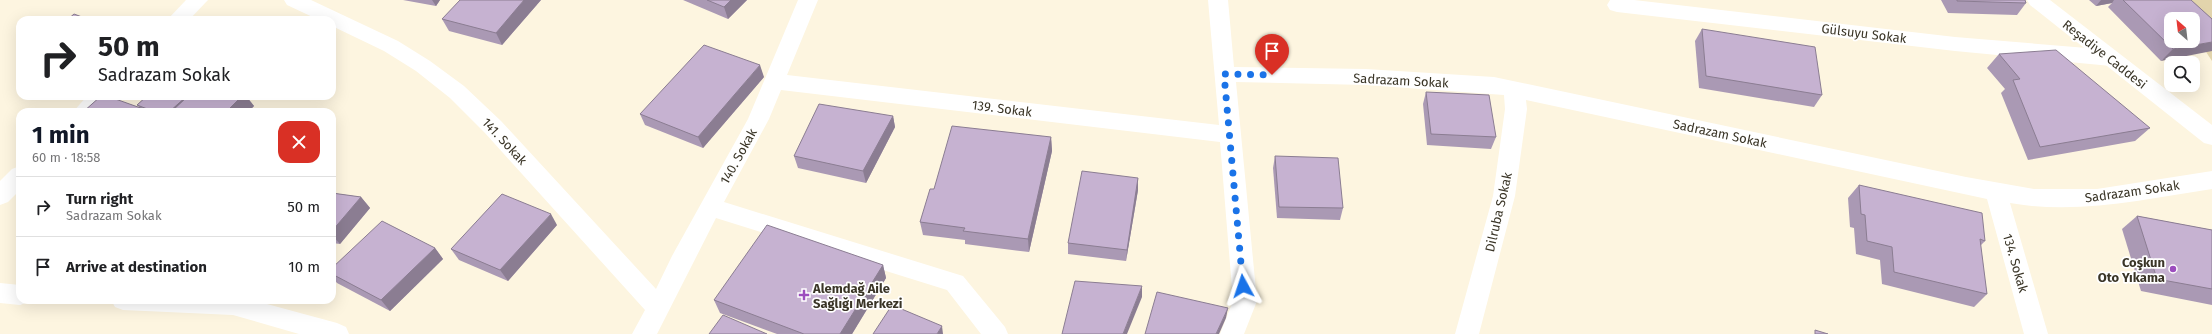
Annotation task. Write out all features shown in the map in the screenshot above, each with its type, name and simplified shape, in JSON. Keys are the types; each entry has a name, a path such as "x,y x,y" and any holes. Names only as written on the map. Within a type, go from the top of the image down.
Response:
{"street":[{"path":"181,16 198,0"},
{"name":"141. Sokak","path":"294,0 328,16"},
{"name":"140. Sokak","path":"659,309 680,263 758,119 808,0"},
{"path":"1218,0 1245,301 1232,334"},
{"name":"Reşadiye Caddesi","path":"2037,0 2212,137"},
{"name":"Gülsuyu Sokak","path":"1617,5 1956,44 2111,58"},
{"name":"141. Sokak","path":"336,20 391,46 423,66 457,92 499,133 659,309"},
{"name":"Sadrazam Sokak","path":"1224,74 1366,77 1494,85 1996,192 2034,198 2097,198 2212,180"},
{"name":"139. Sokak","path":"774,81 1230,135"},
{"name":"Dilruba Sokak","path":"1467,334 1504,196 1516,109 1514,89"},
{"path":"88,108 96,100"},
{"name":"134. Sokak","path":"1996,192 2036,334"},
{"path":"710,207 955,283 996,334"},
{"path":"0,292 16,294"},
{"path":"211,304 233,305 338,334"},
{"path":"644,334 659,309"}],"shaded area":[{"path":"2172,0 2212,0 2212,61 2200,43 2200,12 2185,12"}],"building":[{"path":"460,0 524,0 496,33 442,19"},
{"path":"707,0 731,0 724,7"},
{"path":"2025,0 2026,3 1957,1"},
{"path":"2123,0 2191,0 2212,19 2212,42 2200,44 2200,12 2164,12 2164,40"},
{"path":"1702,29 1815,47 1822,95 1706,76"},
{"path":"704,45 760,65 698,137 640,114"},
{"path":"2056,50 2150,128 2040,147 2013,80 2020,79 1999,54"},
{"path":"1426,92 1489,95 1496,137 1431,134"},
{"path":"96,100 118,100 141,108 88,108"},
{"path":"143,100 182,100 174,108 145,108 137,105"},
{"path":"184,100 238,100 230,108 175,108"},
{"path":"819,104 893,116 863,171 794,156"},
{"path":"952,126 1051,137 1028,239 963,231 965,228 920,222 930,189 934,189"},
{"path":"1275,156 1338,158 1343,208 1279,207"},
{"path":"1082,171 1138,178 1127,250 1068,243"},
{"path":"1859,185 1982,213 1985,241 1980,239 1987,294 1894,272 1892,247 1867,241 1865,215 1861,214"},
{"path":"336,194 361,197 336,226"},
{"path":"502,194 551,214 500,270 451,249"},
{"path":"2137,216 2212,230 2212,289 2157,279"},
{"path":"382,221 435,248 381,300 336,276 336,264"},
{"name":"Alemdağ Aile Sağlığı Merkezi","path":"767,225 883,265 840,334 804,334 714,300"},
{"path":"1075,281 1142,286 1123,334 1062,334"},
{"path":"1157,292 1228,308 1216,334 1145,334"},
{"path":"892,305 942,326 937,334 873,334"},
{"path":"723,315 767,334 709,334"},
{"path":"1815,330 1828,334 1815,334"}],"place":[{"name":"Coşkun Oto Yıkama","path":"2173,269"},
{"name":"Alemdağ Aile Sağlığı Merkezi","path":"804,295"}],"route":[{"path":"1243,286 1224,74 1272,75"}]}
